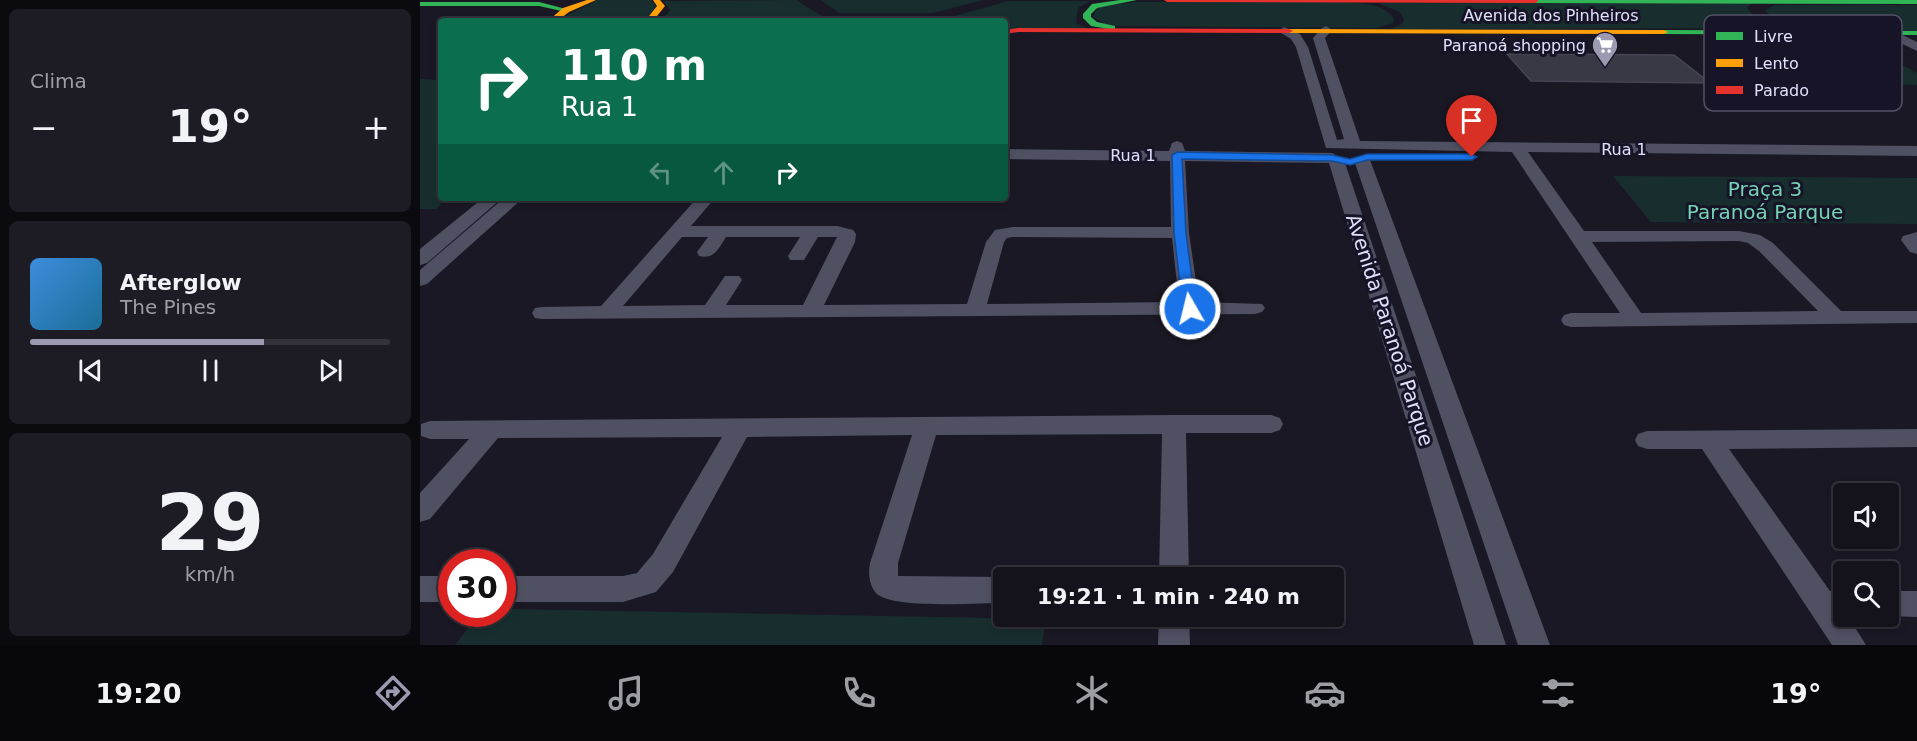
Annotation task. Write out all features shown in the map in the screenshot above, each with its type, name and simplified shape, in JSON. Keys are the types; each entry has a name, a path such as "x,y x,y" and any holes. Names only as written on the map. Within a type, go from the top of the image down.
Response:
{"street":[{"path":"556,18 566,10 593,0"},
{"path":"653,18 661,6 656,0"},
{"path":"1127,30 1094,24 1087,18 1087,14 1095,6 1134,0"},
{"name":"Avenida dos Pinheiros","path":"1167,0 1899,1 1917,3"},
{"path":"1346,0 1376,4 1398,16 1398,24 1393,27 1382,30 1364,30"},
{"path":"1769,15 1763,11 1773,4 1789,2"},
{"path":"420,3 539,4 566,10"},
{"name":"Avenida Paranoá Parque","path":"1326,30 1319,38 1346,152 1490,645"},
{"name":"Avenida dos Pinheiros","path":"1008,32 1364,30 1704,33"},
{"name":"Avenida Paranoá Parque","path":"1284,31 1296,37 1302,47 1346,152 1534,645"},
{"path":"1902,39 1917,47"},
{"name":"Rua 1","path":"1008,145 1177,151"},
{"path":"1177,151 1180,233 1190,309"},
{"name":"Rua 1","path":"1008,154 1177,151 1520,153 1917,151"},
{"path":"1520,153 1635,319"},
{"name":"Rua 1","path":"1520,153 1917,161"},
{"path":"420,259 489,201"},
{"path":"420,280 511,201"},
{"path":"607,312 703,201"},
{"path":"676,232 843,232 848,237 810,311"},
{"path":"706,252 721,232"},
{"path":"797,256 812,232"},
{"path":"975,310 995,242 1001,234 1013,232 1180,233"},
{"path":"1579,237 1739,236 1754,239 1766,247 1836,318"},
{"path":"1917,237 1910,240 1917,248"},
{"path":"711,312 732,280"},
{"path":"542,313 1255,308"},
{"path":"1571,320 1917,317"},
{"path":"1174,424 1174,567"},
{"path":"430,430 1271,424"},
{"path":"927,426 884,563 882,574 884,583 891,588 901,590 993,590"},
{"path":"516,589 623,589 646,583 663,563 740,427"},
{"path":"420,511 492,429"},
{"path":"1647,440 1917,438"},
{"path":"1709,439 1833,604"},
{"path":"420,589 438,589"},
{"path":"1899,604 1917,604"},
{"path":"1174,627 1174,645"},
{"path":"1843,627 1850,645"}],"green space":[{"path":"597,0 651,0 656,6 647,18 562,18"},
{"path":"796,0 825,18 663,18 670,10 663,1"},
{"path":"821,0 983,0 933,13 839,13"},
{"path":"1008,1 1090,1 1078,8 1076,23 1089,29 1008,32 1008,18 948,18"},
{"path":"1135,2 1347,2 1379,7 1394,19 1393,23 1377,28 1108,26 1093,17 1098,7"},
{"path":"1754,2 1747,7 1753,15 1704,15 1704,28 1390,29 1402,24 1404,19 1400,12 1378,3"},
{"path":"1774,5 1917,5 1917,33 1902,33 1902,15 1771,15 1765,11"},
{"path":"1902,66 1917,73 1917,85 1902,85"},
{"path":"420,79 438,80 438,201 443,201 437,209 420,209"},
{"name":"Praça 3 Paranoá Parque","path":"1613,176 1917,178 1917,224 1651,222"},
{"path":"516,609 993,618 993,627 1045,627 1042,645 455,645 469,627 516,627"}],"building":[{"name":"Paranoá shopping","path":"1507,54 1674,55 1704,78 1704,83 1531,81"}],"traffic: fast":[{"path":"1112,28 1094,24 1087,18 1087,14 1095,6 1134,0"},
{"path":"1535,1 1917,2"},
{"path":"420,4 539,4 566,10"},
{"path":"1664,32 1704,32"},
{"path":"1902,33 1917,33"}],"traffic: slow":[{"path":"556,18 566,10 593,0"},
{"path":"651,18 661,6 656,0"},
{"path":"1289,31 1664,32"}],"traffic: jam":[{"path":"1167,0 1535,1"},
{"path":"1008,32 1289,31"}],"place":[{"name":"Paranoá shopping","path":"1605,68"}],"route":[{"path":"1190,309 1180,233 1177,155 1332,158 1343,162 1357,162 1367,157 1472,157"}]}
